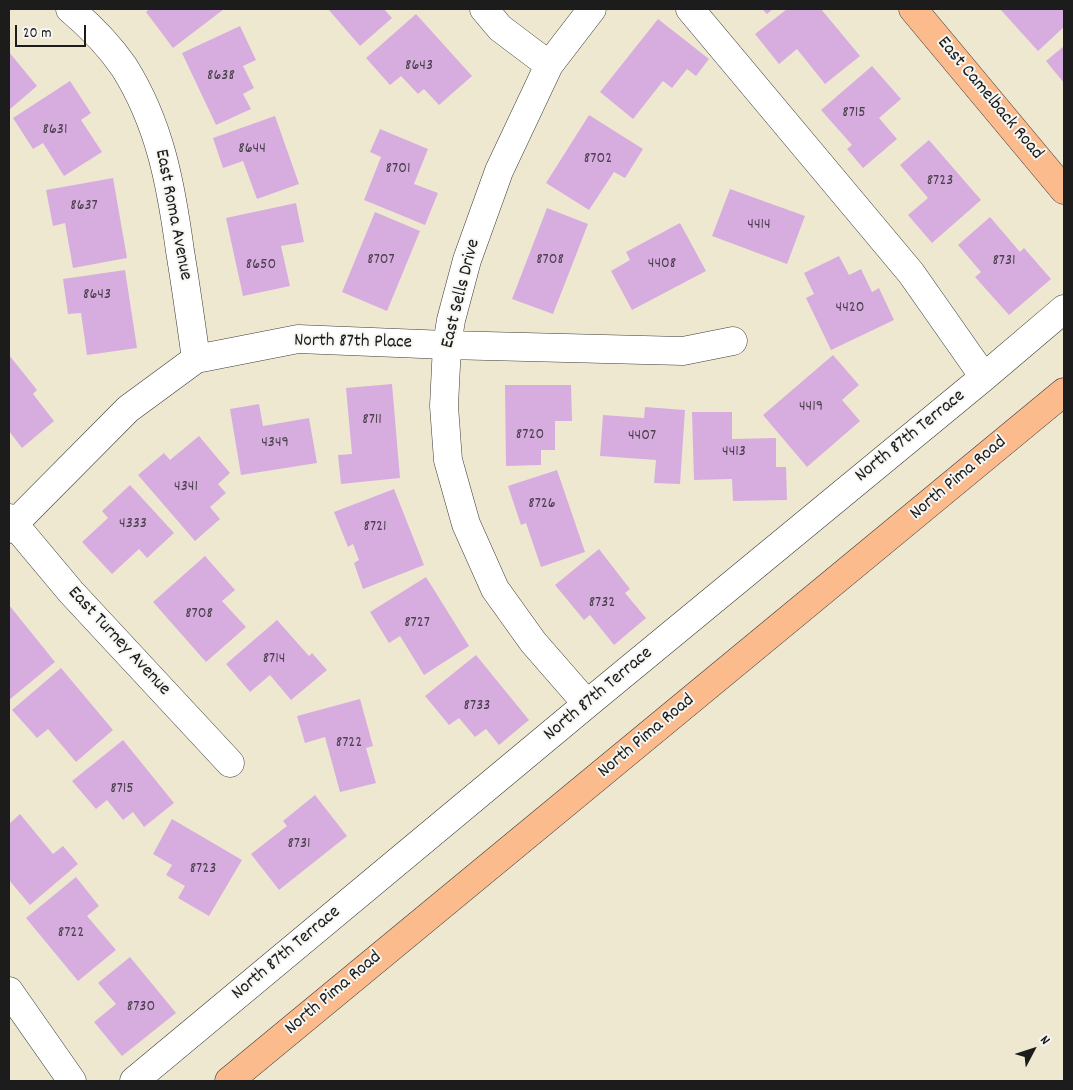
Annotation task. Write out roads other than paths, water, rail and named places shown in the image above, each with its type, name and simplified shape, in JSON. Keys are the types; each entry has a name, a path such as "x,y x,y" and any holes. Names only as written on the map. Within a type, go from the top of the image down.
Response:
{"main road":[{"name":"East Camelback Road","path":"913,9 1064,190"},
{"name":"North Pima Road","path":"229,1081 1064,392"}],"street":[{"name":"East Roma Avenue","path":"70,9 94,30 124,67 148,113 160,144 172,197 196,360"},
{"path":"484,9 500,28 549,65"},
{"name":"East Sells Drive","path":"587,704 533,642 495,589 466,524 448,460 444,406 447,345 451,320 467,260 499,171 549,65 592,9"},
{"path":"690,9 911,273 984,377"},
{"name":"North 87th Terrace","path":"134,1081 1064,309"},
{"name":"North 87th Place","path":"10,523 128,409 196,360 298,339 683,351 733,341"},
{"name":"East Turney Avenue","path":"10,523 71,592 230,763"},
{"path":"9,991 72,1081"}]}
